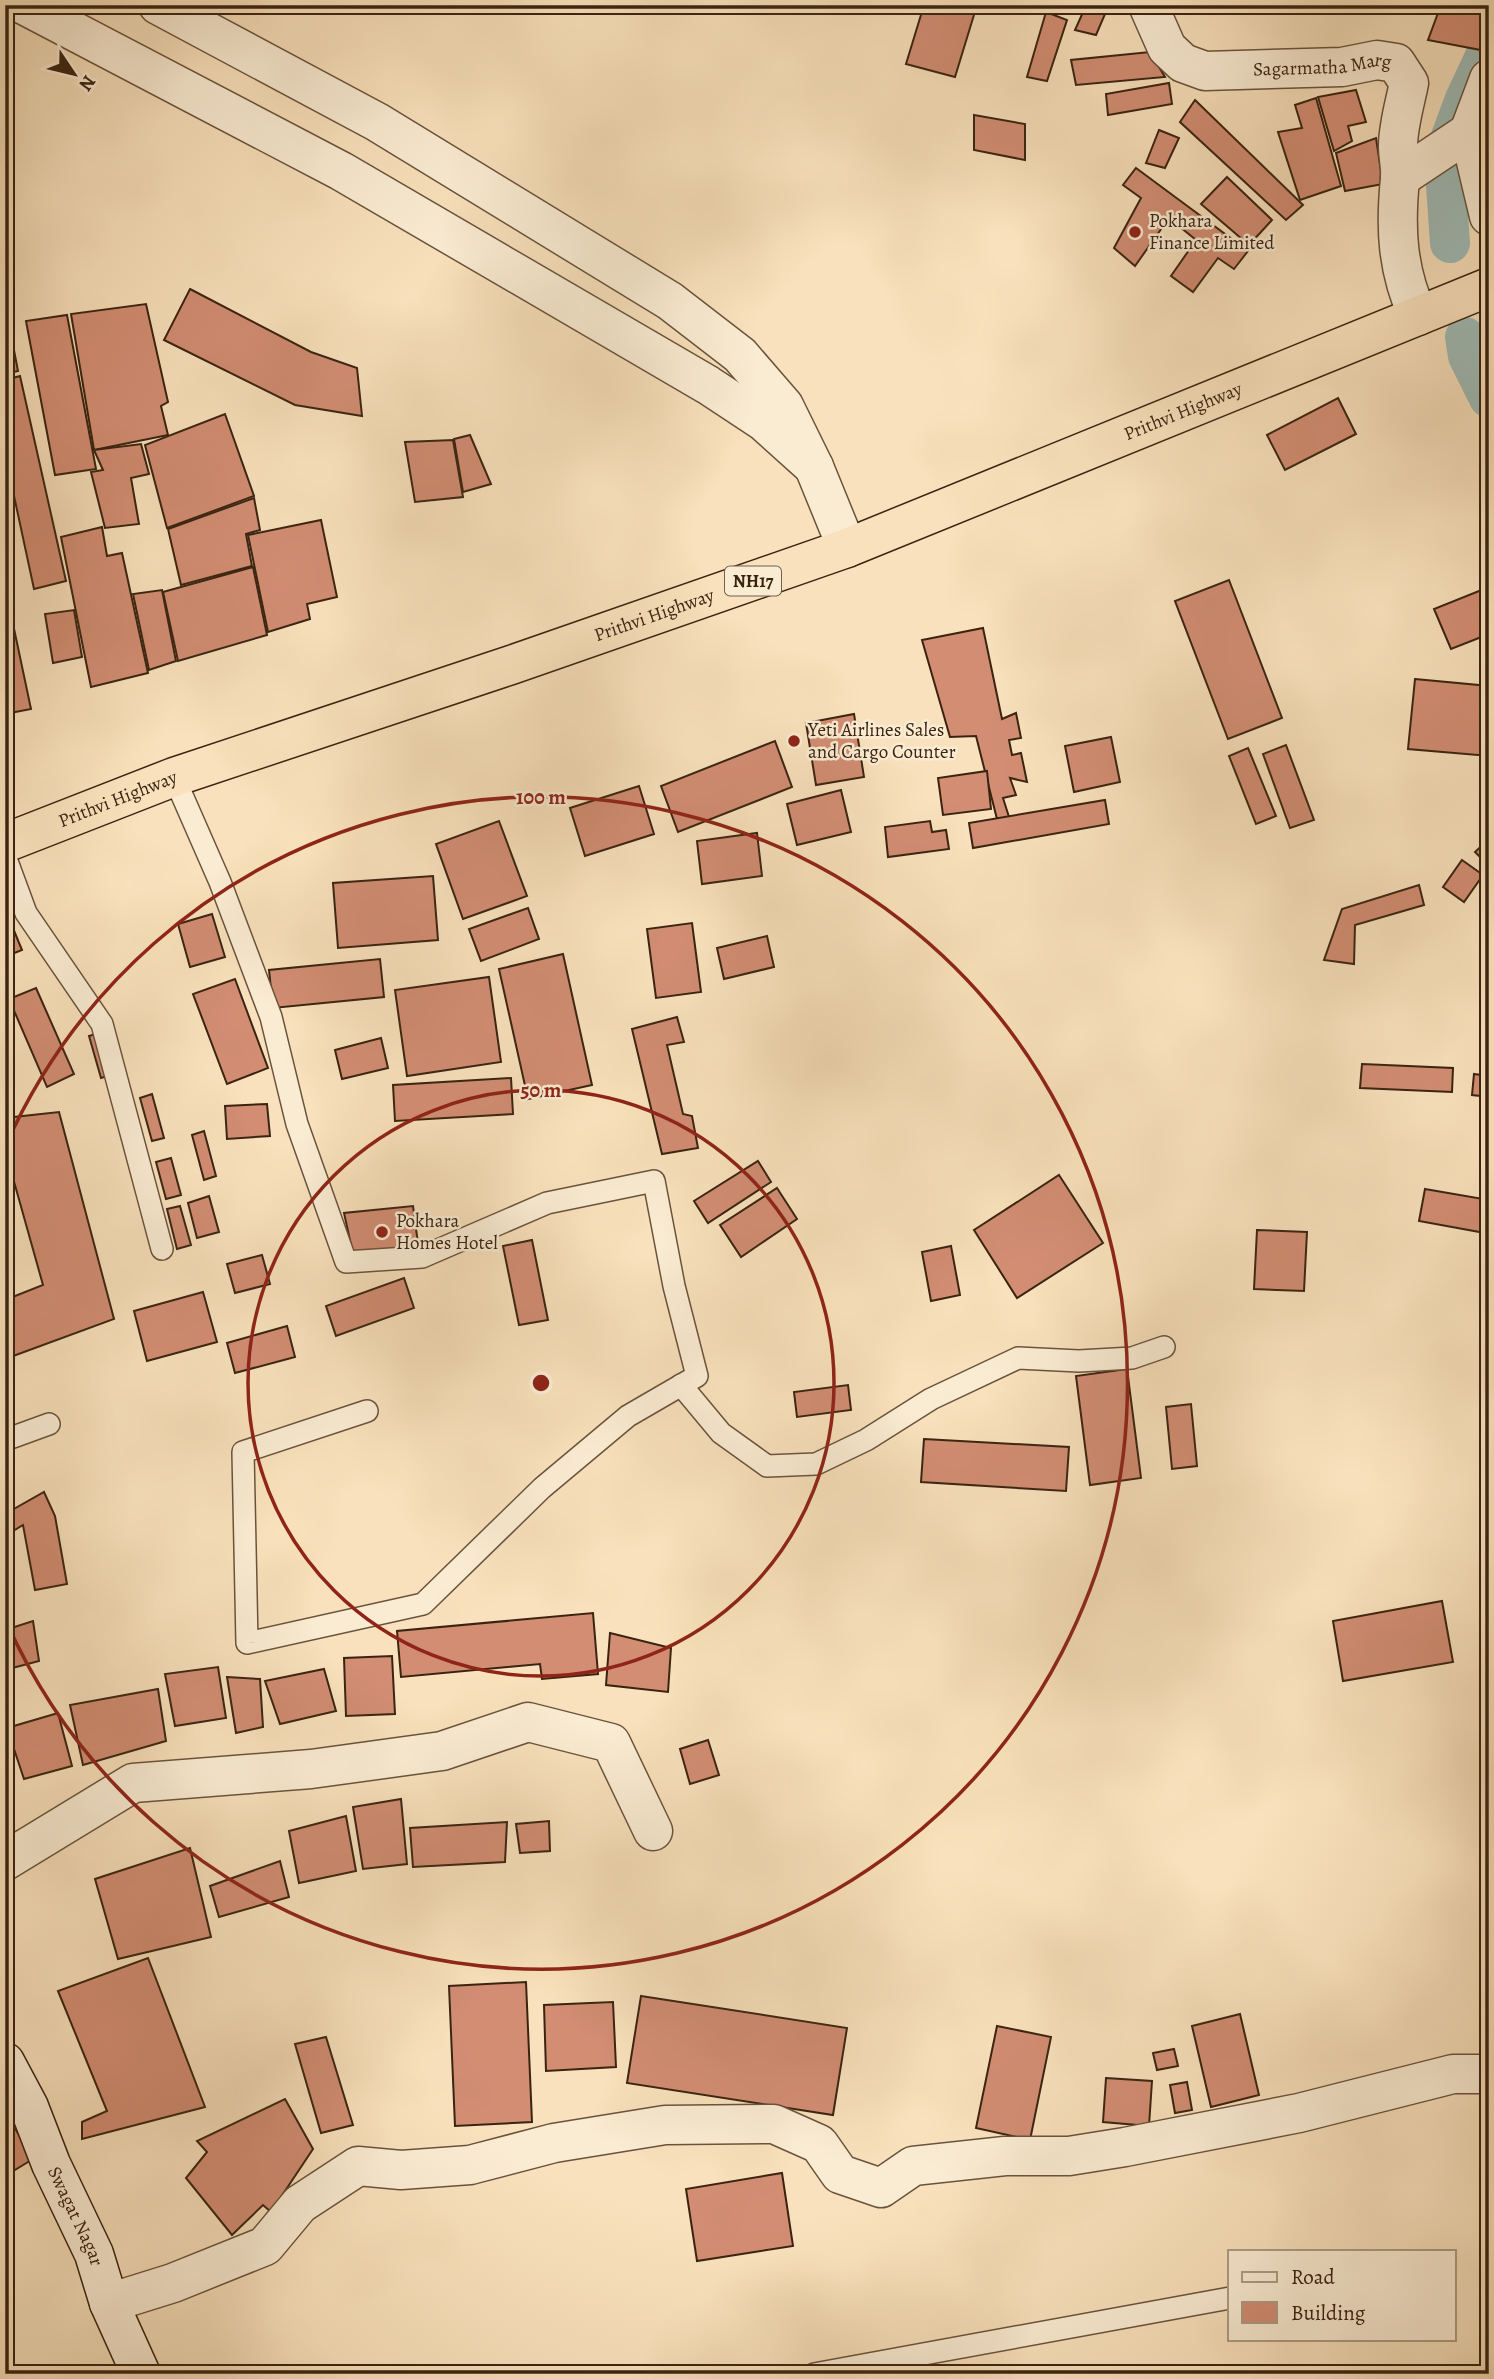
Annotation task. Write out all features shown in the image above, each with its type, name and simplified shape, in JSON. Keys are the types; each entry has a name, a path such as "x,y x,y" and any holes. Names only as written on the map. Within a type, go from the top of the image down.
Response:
{"highway":[{"name":"Prithvi Highway","path":"5,843 174,777 511,665 848,548 1489,287"}],"street":[{"path":"24,5 341,171 708,385 764,422 814,467"},
{"path":"158,5 377,122 670,301 740,355 784,405 848,548"},
{"name":"Sagarmatha Marg","path":"1148,5 1167,48 1183,63 1205,71 1342,67 1377,60 1396,63 1409,83 1397,144 1400,177 1398,251 1406,289 1418,316"},
{"path":"1489,79 1469,132 1489,216"},
{"path":"1400,177 1469,132"},
{"path":"5,1861 133,1783 311,1769 442,1751 528,1723 611,1743 653,1831"},
{"name":"Swagat Nagar","path":"5,2062 29,2106 51,2164 94,2254 110,2303 141,2374"},
{"path":"110,2303 173,2283 265,2246 300,2204 358,2166 401,2170 470,2165 554,2143 665,2125 774,2124 819,2144 840,2174 881,2188 913,2166 1005,2155 1069,2155 1125,2147 1299,2113 1453,2074 1489,2074"}],"lane":[{"path":"174,777 220,882 271,1017 297,1124 346,1262 422,1257 547,1203 654,1181 674,1286 697,1376 628,1416 542,1488 423,1604 247,1643 243,1452 367,1410"},
{"path":"5,856 26,913 102,1024 162,1249"},
{"path":"681,1385 721,1433 767,1466 816,1464 866,1440 931,1399 1018,1358 1079,1361 1132,1358 1164,1347"},
{"path":"5,1440 49,1424"},
{"path":"814,2374 1228,2298"}],"building":[{"path":"924,5 977,5 955,77 906,64"},
{"path":"1441,5 1489,5 1489,42 1486,51 1428,40"},
{"path":"1084,10 1105,14 1096,35 1075,30"},
{"path":"1046,12 1067,20 1047,81 1027,77"},
{"path":"1150,52 1165,77 1076,85 1071,60"},
{"path":"1169,83 1172,104 1108,115 1106,94"},
{"path":"1356,90 1366,122 1348,126 1352,141 1334,151 1318,97"},
{"path":"1316,98 1341,186 1300,200 1278,132 1302,128 1295,105"},
{"path":"1195,100 1303,205 1286,220 1180,122"},
{"path":"974,115 1025,124 1025,160 974,150"},
{"path":"1159,130 1179,138 1165,168 1146,163"},
{"path":"1376,138 1383,184 1345,191 1336,153"},
{"path":"1136,168 1248,251 1234,269 1218,258 1193,292 1171,276 1196,240 1169,218 1135,266 1114,248 1141,198 1123,185"},
{"path":"1227,177 1272,220 1249,245 1201,204"},
{"path":"190,289 311,352 357,368 362,416 295,405 164,340"},
{"path":"146,304 168,402 161,406 168,435 94,450 71,314"},
{"path":"67,315 96,469 55,475 26,321"},
{"path":"8,319 18,371 5,374 5,320"},
{"path":"20,376 66,581 34,589 5,454 5,380"},
{"path":"1338,398 1356,434 1285,470 1267,435"},
{"path":"225,414 254,496 167,528 145,445"},
{"path":"470,435 491,484 463,492 454,439"},
{"path":"453,440 463,497 415,502 405,442"},
{"path":"141,444 149,474 131,478 139,524 105,528 91,472 103,470 94,450"},
{"path":"254,498 260,530 246,534 252,566 181,585 168,529"},
{"path":"321,520 337,597 307,604 310,619 268,632 248,535"},
{"path":"102,527 107,556 122,553 148,673 91,687 61,537"},
{"path":"253,567 267,635 178,661 163,592"},
{"path":"1229,580 1282,718 1228,739 1175,601"},
{"path":"1489,587 1489,634 1451,649 1434,609"},
{"path":"162,590 176,661 149,670 133,594"},
{"path":"5,605 9,605 31,709 5,714"},
{"path":"74,610 82,657 53,663 45,614"},
{"path":"983,628 1002,719 1016,713 1021,738 1009,740 1012,755 1021,753 1027,782 1010,778 1016,795 1003,798 1009,817 997,819 976,736 950,737 922,640"},
{"path":"1415,679 1489,686 1489,756 1408,749"},
{"path":"854,714 864,777 816,785 806,723"},
{"path":"1111,737 1120,782 1074,792 1065,746"},
{"path":"775,741 792,787 678,832 661,786"},
{"path":"1286,745 1314,820 1290,828 1263,754"},
{"path":"1248,748 1276,816 1256,824 1229,756"},
{"path":"987,771 991,809 943,815 938,778"},
{"path":"639,786 654,834 585,856 570,808"},
{"path":"841,790 851,832 797,845 787,804"},
{"path":"1105,800 1109,824 973,848 969,823"},
{"path":"499,821 527,896 463,919 436,844"},
{"path":"930,821 932,832 946,830 949,849 888,857 885,827"},
{"path":"757,833 762,876 702,884 697,841"},
{"path":"1489,839 1489,866 1475,852"},
{"path":"1462,860 1483,875 1464,902 1443,887"},
{"path":"433,876 438,940 338,948 333,883"},
{"path":"1419,885 1424,905 1355,925 1354,964 1324,960 1342,909"},
{"path":"528,908 539,939 481,961 469,929"},
{"path":"212,914 225,957 190,967 178,924"},
{"path":"8,916 22,950 7,956 5,918"},
{"path":"692,923 701,992 656,998 647,929"},
{"path":"767,936 774,967 724,979 717,948"},
{"path":"563,954 592,1085 528,1099 499,969"},
{"path":"380,959 384,997 273,1008 269,970"},
{"path":"489,977 501,1062 407,1076 395,990"},
{"path":"235,979 268,1068 227,1084 193,994"},
{"path":"36,988 74,1074 47,1087 9,999"},
{"path":"677,1017 684,1042 667,1045 683,1114 692,1116 698,1148 662,1154 632,1029"},
{"path":"103,1032 114,1074 101,1078 89,1036"},
{"path":"381,1038 388,1068 342,1079 335,1050"},
{"path":"1362,1064 1453,1068 1452,1092 1360,1088"},
{"path":"1474,1074 1489,1076 1489,1097 1472,1095"},
{"path":"511,1078 513,1114 395,1121 393,1085"},
{"path":"152,1094 164,1138 152,1141 140,1098"},
{"path":"267,1104 270,1136 227,1139 225,1106"},
{"path":"59,1112 114,1319 5,1359 5,1300 43,1285 13,1178 5,1178 5,1118"},
{"path":"204,1131 216,1176 204,1180 192,1135"},
{"path":"171,1158 181,1195 166,1199 156,1162"},
{"path":"758,1161 771,1182 708,1223 694,1201"},
{"path":"1059,1175 1103,1243 1017,1298 974,1230"},
{"path":"777,1188 797,1219 741,1257 720,1225"},
{"path":"1425,1189 1489,1200 1485,1233 1419,1221"},
{"path":"209,1196 219,1232 197,1238 188,1203"},
{"path":"180,1206 191,1245 177,1249 167,1209"},
{"name":"Pokhara Homes Hotel","path":"413,1206 419,1251 353,1254 344,1213"},
{"path":"1257,1230 1307,1232 1304,1291 1254,1289"},
{"path":"532,1240 548,1320 519,1325 503,1246"},
{"path":"951,1246 960,1295 931,1301 922,1252"},
{"path":"262,1255 270,1284 235,1293 227,1264"},
{"path":"404,1278 414,1308 336,1336 326,1306"},
{"path":"203,1292 217,1342 147,1361 134,1311"},
{"path":"287,1326 295,1357 235,1373 227,1343"},
{"path":"1127,1369 1141,1478 1090,1485 1076,1376"},
{"path":"848,1385 851,1410 797,1417 794,1392"},
{"path":"1191,1404 1197,1466 1172,1469 1166,1407"},
{"path":"924,1439 1069,1447 1066,1491 921,1482"},
{"path":"44,1492 55,1516 67,1584 35,1590 23,1525 5,1536 5,1514"},
{"path":"1442,1601 1453,1662 1343,1681 1333,1621"},
{"path":"593,1613 598,1674 542,1679 540,1664 401,1677 397,1631"},
{"path":"33,1621 39,1661 5,1670 5,1630"},
{"path":"610,1633 671,1648 668,1692 606,1685"},
{"path":"392,1656 395,1714 346,1716 344,1658"},
{"path":"218,1667 226,1718 175,1726 165,1674"},
{"path":"324,1669 336,1711 280,1724 265,1681"},
{"path":"227,1677 260,1679 263,1727 236,1733"},
{"path":"158,1689 166,1741 83,1765 70,1705"},
{"path":"58,1713 72,1766 24,1779 7,1728"},
{"path":"708,1740 719,1775 690,1784 680,1749"},
{"path":"401,1799 407,1864 363,1869 353,1807"},
{"path":"346,1816 356,1871 299,1883 289,1831"},
{"path":"549,1821 550,1851 520,1853 516,1824"},
{"path":"507,1822 505,1862 413,1867 410,1828"},
{"path":"190,1848 211,1937 118,1959 95,1879"},
{"path":"280,1861 289,1897 219,1917 210,1886"},
{"path":"148,1958 205,2107 82,2139 82,2122 107,2111 58,1991"},
{"path":"526,1982 532,2122 455,2126 449,1986"},
{"path":"641,1996 847,2028 833,2115 627,2083"},
{"path":"613,2002 616,2067 546,2071 544,2005"},
{"path":"1240,2014 1259,2095 1211,2107 1192,2026"},
{"path":"997,2026 1051,2037 1030,2140 976,2128"},
{"path":"326,2037 353,2125 321,2133 295,2044"},
{"path":"1174,2049 1178,2066 1157,2070 1153,2053"},
{"path":"1106,2078 1152,2081 1149,2126 1103,2122"},
{"path":"1187,2082 1192,2110 1175,2113 1170,2085"},
{"path":"285,2099 313,2149 271,2212 263,2205 232,2235 186,2178 207,2152 197,2141"},
{"path":"5,2111 33,2159 5,2176"},
{"path":"782,2173 793,2246 697,2261 686,2189"}],"waterway":[{"path":"1450,243 1444,156 1465,99 1489,48"},
{"path":"1465,337 1468,356 1489,398"}],"place":[{"name":"Pokhara Finance Limited","path":"1135,232"},
{"name":"Yeti Airlines Sales and Cargo Counter","path":"794,741"},
{"name":"Pokhara Homes Hotel","path":"382,1232"}]}
